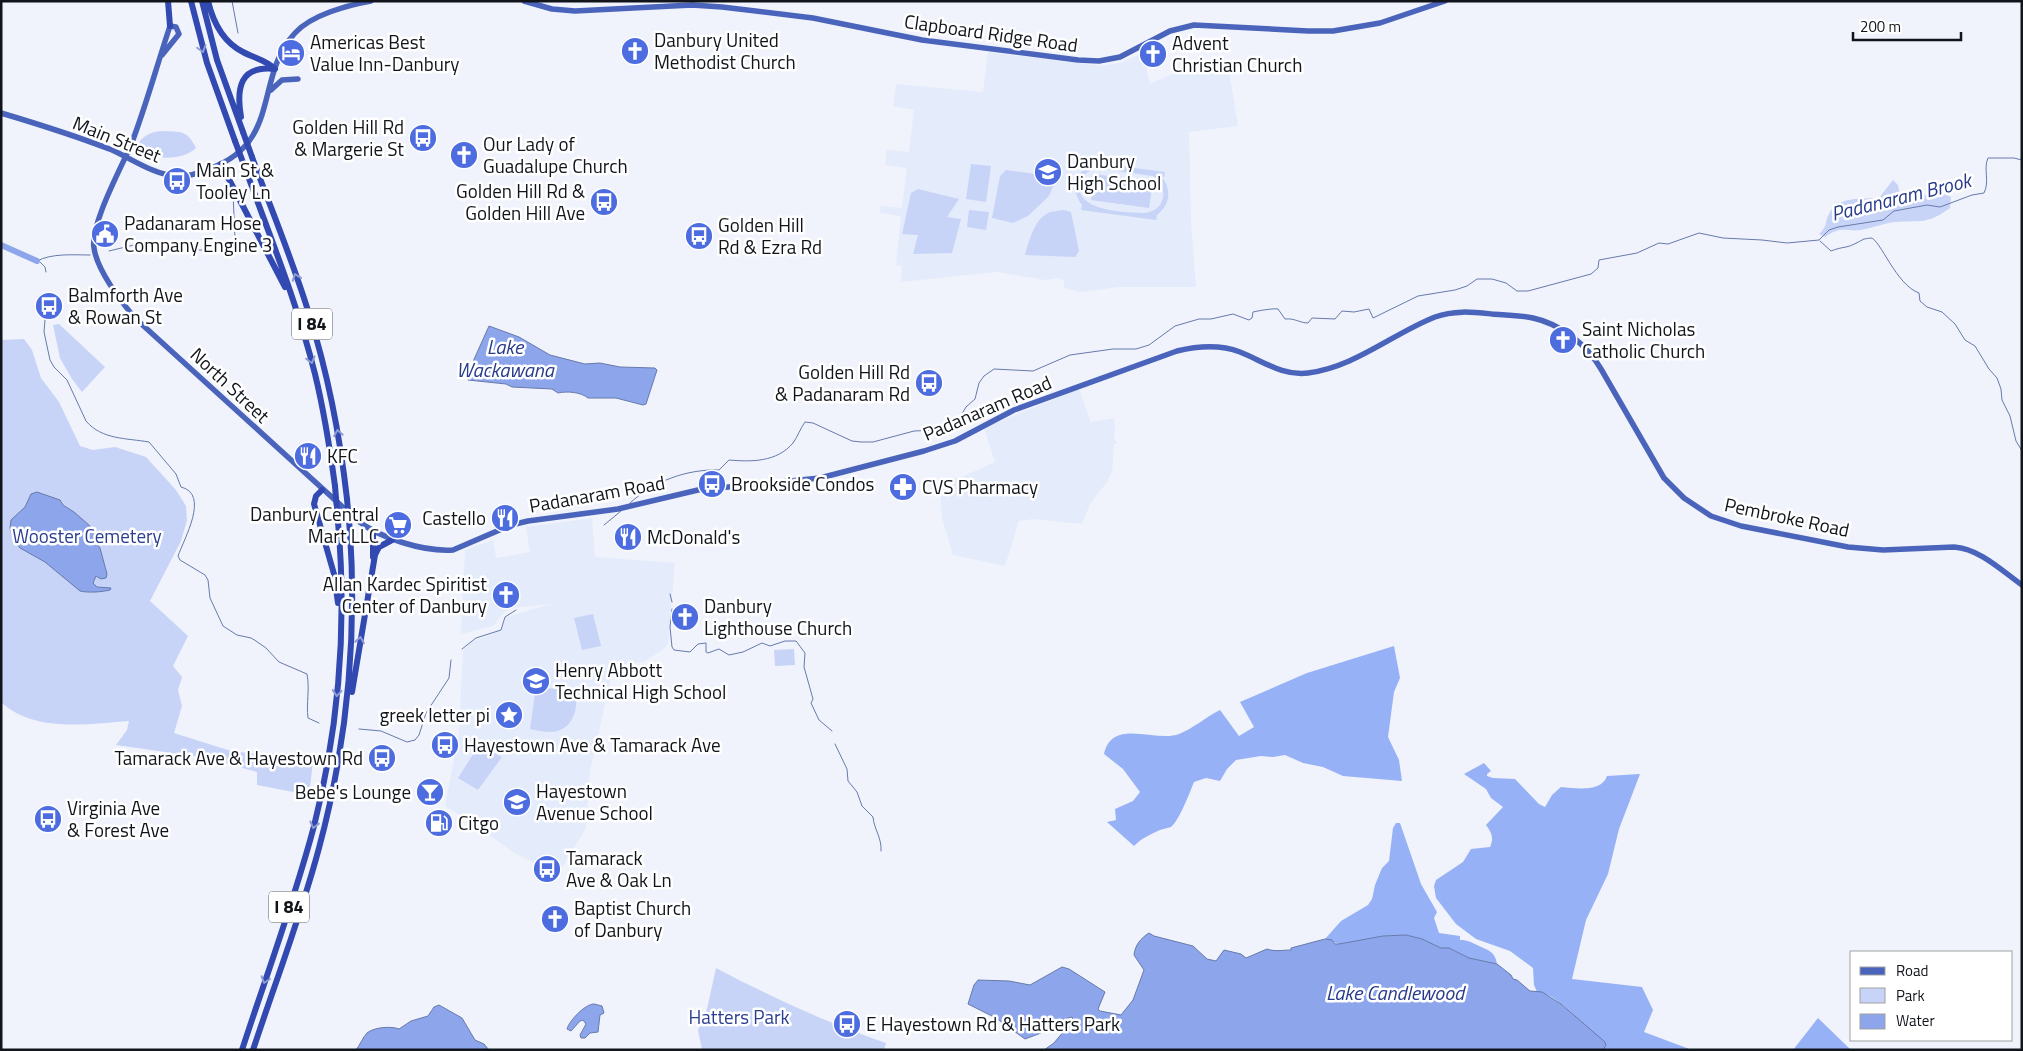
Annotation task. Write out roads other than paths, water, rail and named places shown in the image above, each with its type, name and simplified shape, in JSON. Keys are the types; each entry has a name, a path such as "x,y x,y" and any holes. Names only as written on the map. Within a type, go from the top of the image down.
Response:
{"highway":[{"path":"168,1 170,26"},
{"name":"I 84","path":"191,1 207,63 305,338 324,413 335,486 342,582 338,677 328,761 304,863 242,1050"},
{"name":"I 84","path":"202,1 217,60 303,294 318,344 336,420 350,532 352,639 345,722 339,761 314,866 253,1050"},
{"path":"208,1 214,21 226,39 237,48 264,61 275,69"},
{"path":"243,132 239,101 243,82 254,70 263,68 275,69"},
{"path":"221,164 281,280 305,338"},
{"path":"322,490 315,498 314,504 337,590 338,677"},
{"path":"372,571 373,531"},
{"path":"345,722 372,571 379,547 392,540"}],"main road":[{"name":"Main Street","path":"1,113 125,156 161,173 172,176 187,176 221,164 234,156 255,134 260,124 275,69 281,54 295,32 313,19 371,1"},
{"name":"Clapboard Ridge Road","path":"524,1 552,9 575,11 692,5 716,6 813,18 922,40 1099,61 1110,60 1131,53 1170,31 1188,26 1205,24 1308,32 1333,31 1372,25 1444,1"},
{"path":"162,54 179,34 176,26 170,26"},
{"name":"North Street","path":"170,26 132,141 93,239 98,261 120,300 136,319 356,520 392,540 444,551 460,547"},
{"path":"268,97 277,83 287,79 298,78"},
{"name":"Padanaram Road","path":"460,547 528,521 621,509 698,490 820,478 941,446 971,434 1014,410 1177,351 1193,347 1225,348 1240,352 1276,369 1292,374 1307,373 1342,364 1424,322 1448,313 1461,312 1511,316"},
{"name":"Pembroke Road","path":"1511,316 1530,318 1551,324 1572,337 1590,352 1664,478 1691,504 1711,516 1741,526 1848,547 1883,550 1965,548 1982,556 2022,585"}],"water":[{"name":"Lake Wackawana","path":"489,326 519,337 550,355 585,364 600,363 620,367 655,368 657,370 646,404 643,405 616,398 588,398 582,394 558,393 552,389 512,387 506,384 468,380 467,375"},
{"path":"37,492 60,500 63,505 90,526 94,532 95,541 100,548 107,574 106,578 101,579 96,576 93,583 97,587 111,588 110,590 80,591 45,562 20,548 13,539 10,528 11,520 25,507 31,494"},
{"name":"Lake Candlewood","path":"1149,933 1193,946 1207,959 1216,961 1224,950 1241,954 1246,958 1267,949 1276,951 1291,950 1291,948 1325,939 1339,944 1383,936 1406,935 1422,939 1441,948 1449,948 1469,958 1497,964 1530,991 1542,992 1561,1004 1605,1042 1606,1045 1603,1050 1044,1050 1054,1043 1073,1020 1072,1017 1052,1021 1041,1033 1025,1039 996,1018 968,1004 974,985 978,980 1009,981 1030,985 1062,967 1069,969 1105,992 1098,1009 1100,1011 1121,1015 1133,1000 1144,970 1134,955 1137,945"},
{"path":"594,1004 602,1006 604,1013 600,1015 598,1032 590,1033 585,1038 581,1038 580,1035 586,1024 583,1020 571,1031 567,1029 578,1014 586,1007"},
{"path":"439,1005 462,1018 475,1040 484,1044 489,1050 356,1050 370,1031 383,1028 399,1029 411,1021 428,1016 434,1007"}],"waterway":[{"path":"232,1 238,33"},
{"name":"Padanaram Brook","path":"630,503 650,488 683,474 719,470 729,460 755,461 779,454 793,443 805,422 813,423 852,441 861,442 873,442 914,431 940,430 956,424 966,407 975,399 979,383 984,376 994,369 1033,371 1070,355 1113,349 1136,349 1149,345 1175,326 1199,319 1211,319 1233,314 1249,320 1252,318 1253,312 1278,309 1285,319 1308,323 1312,318 1335,319 1342,311 1354,312 1369,309 1373,318 1418,296 1455,290 1467,286 1477,279 1492,279 1506,283 1517,291 1528,291 1591,274 1598,268 1599,260 1637,253 1659,243 1668,244 1699,233 1723,238 1787,243 1819,240 1829,230 1883,220 1894,211 1927,205 1940,207 1972,195 1984,193 1986,189 1988,158 2014,158 2022,160"},
{"path":"109,251 142,243 182,250 209,250 230,244 235,238 233,193"},
{"path":"1820,241 1831,251 1850,246 1864,239 1871,238 1875,240 1903,281 1919,293 1920,301 1927,307 1942,312 1955,324 1965,340 1975,346 1997,378 2002,400 2010,416 2016,441 2022,451"},
{"name":"Padanaram Brook","path":"1,245 37,261"},
{"path":"37,261 56,256 90,255"},
{"name":"Padanaram Brook","path":"39,261 45,267 46,272"},
{"name":"Padanaram Brook","path":"46,308 44,332 50,360 67,380 86,421 92,427 107,435 149,442 176,474 181,487 189,491 194,498 193,518 178,556 180,560 205,575 208,580 210,598 223,626 237,635 251,638 266,648 279,662 307,674 308,718 319,723"},
{"path":"2022,461 2022,468"},
{"name":"Padanaram Brook","path":"604,525 621,511"},
{"path":"670,594 672,602"},
{"path":"672,609 670,627 674,650 690,652 698,644 706,643 706,652 719,649 729,655 743,652 762,643 770,646 785,641 796,641 805,653 804,667 813,699 811,703 819,720 832,731"},
{"name":"Padanaram Brook","path":"462,649 476,638 501,630 505,617 516,610"},
{"name":"Padanaram Brook","path":"359,729 381,731 407,742 415,740 419,735 426,713 449,678 451,660"},
{"path":"835,744 847,769 848,781 857,792 862,806 873,817 881,851"}],"place":[{"name":"Danbury United Methodist Church","path":"635,51"},
{"name":"Americas Best Value Inn-Danbury","path":"291,53"},
{"name":"Advent Christian Church","path":"1153,54"},
{"name":"Golden Hill Rd & Margerie St","path":"423,138"},
{"name":"Our Lady of Guadalupe Church","path":"464,155"},
{"name":"Danbury High School","path":"1048,172"},
{"name":"Main St & Tooley Ln","path":"177,181"},
{"name":"Golden Hill Rd & Golden Hill Ave","path":"604,202"},
{"name":"Padanaram Hose Company Engine 3","path":"105,234"},
{"name":"Golden Hill Rd & Ezra Rd","path":"699,236"},
{"name":"Balmforth Ave & Rowan St","path":"49,306"},
{"name":"Saint Nicholas Catholic Church","path":"1563,340"},
{"name":"Golden Hill Rd & Padanaram Rd","path":"929,383"},
{"name":"KFC","path":"308,456"},
{"name":"Brookside Condos","path":"712,484"},
{"name":"CVS Pharmacy","path":"903,487"},
{"name":"Castello","path":"505,518"},
{"name":"Danbury Central Mart LLC","path":"398,525"},
{"name":"McDonald's","path":"628,537"},
{"name":"Allan Kardec Spiritist Center of Danbury","path":"506,595"},
{"name":"Danbury Lighthouse Church","path":"685,617"},
{"name":"Henry Abbott Technical High School","path":"536,681"},
{"name":"greek letter pi","path":"509,715"},
{"name":"Hayestown Ave & Tamarack Ave","path":"445,745"},
{"name":"Tamarack Ave & Hayestown Rd","path":"382,758"},
{"name":"Bebe's Lounge","path":"430,792"},
{"name":"Hayestown Avenue School","path":"517,802"},
{"name":"Virginia Ave & Forest Ave","path":"48,819"},
{"name":"Citgo","path":"439,823"},
{"name":"Tamarack Ave & Oak Ln","path":"547,869"},
{"name":"Baptist Church of Danbury","path":"555,919"},
{"name":"E Hayestown Rd & Hatters Park","path":"847,1024"}],"park label":[{"name":"Wooster Cemetery","path":"87,536"},
{"name":"Hatters Park","path":"739,1017"}]}
